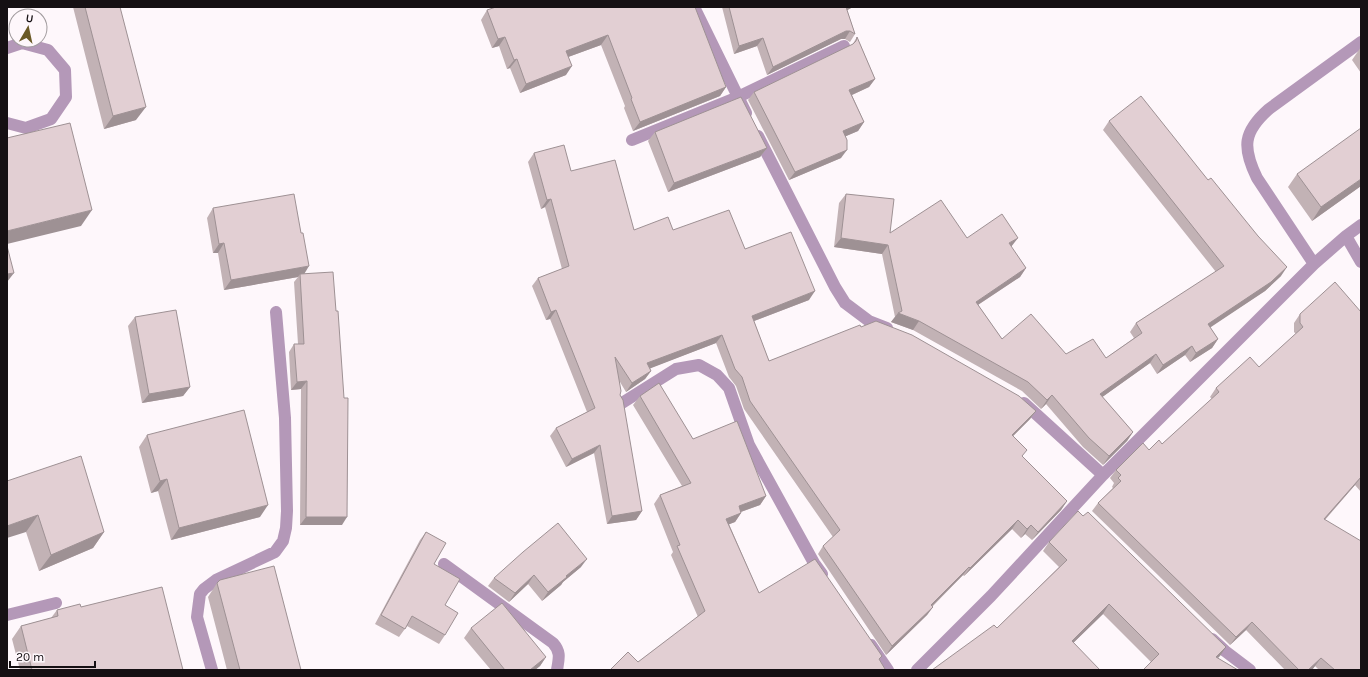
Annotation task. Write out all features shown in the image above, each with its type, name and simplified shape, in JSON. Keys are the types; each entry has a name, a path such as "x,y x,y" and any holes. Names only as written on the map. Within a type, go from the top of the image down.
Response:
{"street":[{"path":"694,7 738,97 838,292 845,303 869,321 896,331"},
{"path":"1314,264 1257,178 1250,164 1247,151 1247,140 1258,119 1361,42"},
{"path":"7,48 22,43 48,50 65,70 66,97 51,119 26,128 7,123"},
{"path":"632,140 738,97 844,46"},
{"path":"917,670 991,596 1103,475 1314,264 1361,225"},
{"path":"1346,236 1361,262"},
{"path":"212,670 197,617 200,594 216,580 275,552 282,541 286,528 285,418 276,312"},
{"path":"622,402 676,369 699,365 717,375 728,388 748,446 814,563 827,582"},
{"path":"1018,398 1103,475"},
{"path":"1075,505 1086,516"},
{"path":"444,564 553,643 558,649 559,658 557,670"},
{"path":"7,615 56,603"},
{"path":"1202,629 1224,651 1250,670"},
{"path":"866,639 888,670"}],"building":[{"path":"85,7 120,7 146,107 113,116"},
{"path":"496,7 695,7 726,87 640,122 608,35 566,51 572,66 526,84 517,59 514,60 505,37 498,39 487,10"},
{"path":"729,7 846,7 855,34 850,31 846,31 773,67 763,38 739,46"},
{"path":"857,37 875,79 849,90 864,122 843,131 847,140 847,150 795,172 754,92 853,44"},
{"path":"1141,96 1208,180 1211,178 1258,236 1287,267 1271,282 1208,324 1218,339 1196,353 1192,346 1163,365 1156,354 1100,394 1133,432 1109,456 1089,438 1052,395 1047,400 1028,382 919,321 898,313 902,311 888,245 841,238 846,194 894,199 890,233 941,200 967,238 1002,214 1018,238 1009,243 1026,268 976,302 1002,339 1031,314 1066,354 1093,339 1106,358 1142,333 1136,323 1224,266 1109,121"},
{"path":"741,97 767,148 674,183 655,132"},
{"path":"70,123 92,210 7,231 7,138"},
{"path":"1361,128 1361,179 1321,207 1297,174"},
{"path":"564,145 571,171 615,160 634,230 668,217 673,230 729,210 745,249 791,232 815,291 752,316 769,361 860,325 861,327 876,321 912,335 1019,396 1036,411 1012,435 1027,450 1022,456 1067,501 1038,532 1031,525 1027,529 1018,520 931,605 933,607 892,646 823,546 840,530 750,401 742,377 735,369 722,335 647,363 651,371 632,383 615,357 621,391 620,395 623,400 642,511 612,516 600,445 572,459 556,428 595,408 556,310 551,312 538,278 569,266 551,199 547,200 534,153"},
{"path":"294,194 309,266 231,280 224,243 219,244 213,208"},
{"path":"7,246 14,273 7,274"},
{"path":"333,272 336,311 338,311 344,398 348,398 347,517 306,517 307,381 297,382 294,344 304,344 300,274"},
{"path":"1335,282 1361,312 1361,477 1324,519 1361,541 1361,670 1335,670 1321,658 1308,670 1299,670 1252,622 1236,637 1098,503 1121,481 1118,478 1121,475 1116,470 1143,443 1149,450 1159,440 1162,444 1219,392 1216,388 1250,357 1259,367 1303,327 1300,323 1300,314"},
{"path":"176,310 190,387 149,394 135,317"},
{"path":"659,383 693,439 737,421 766,496 739,506 741,513 726,519 759,593 815,559 882,656 879,659 885,669 610,670 628,652 638,662 705,611 677,546 680,545 660,495 691,483 640,396"},
{"path":"244,410 268,505 179,528 167,479 160,481 147,435"},
{"path":"81,456 104,532 51,555 38,515 7,526 7,481"},
{"path":"1078,511 1083,516 1088,512 1226,647 1216,657 1238,670 1143,670 1159,654 1109,604 1072,641 1100,670 932,670 994,625 997,628 1067,560 1049,542"},
{"path":"558,523 587,559 566,576 567,577 548,592 534,575 515,593 494,578 523,552"},
{"path":"426,532 446,543 434,564 460,579 445,605 458,613 445,635 412,616 405,629 381,615"},
{"path":"274,566 301,670 240,670 217,583 220,580"},
{"path":"162,587 183,670 32,670 21,626 58,616 57,610 80,604 81,607"},
{"path":"502,603 546,657 530,670 505,670 471,628"}]}
